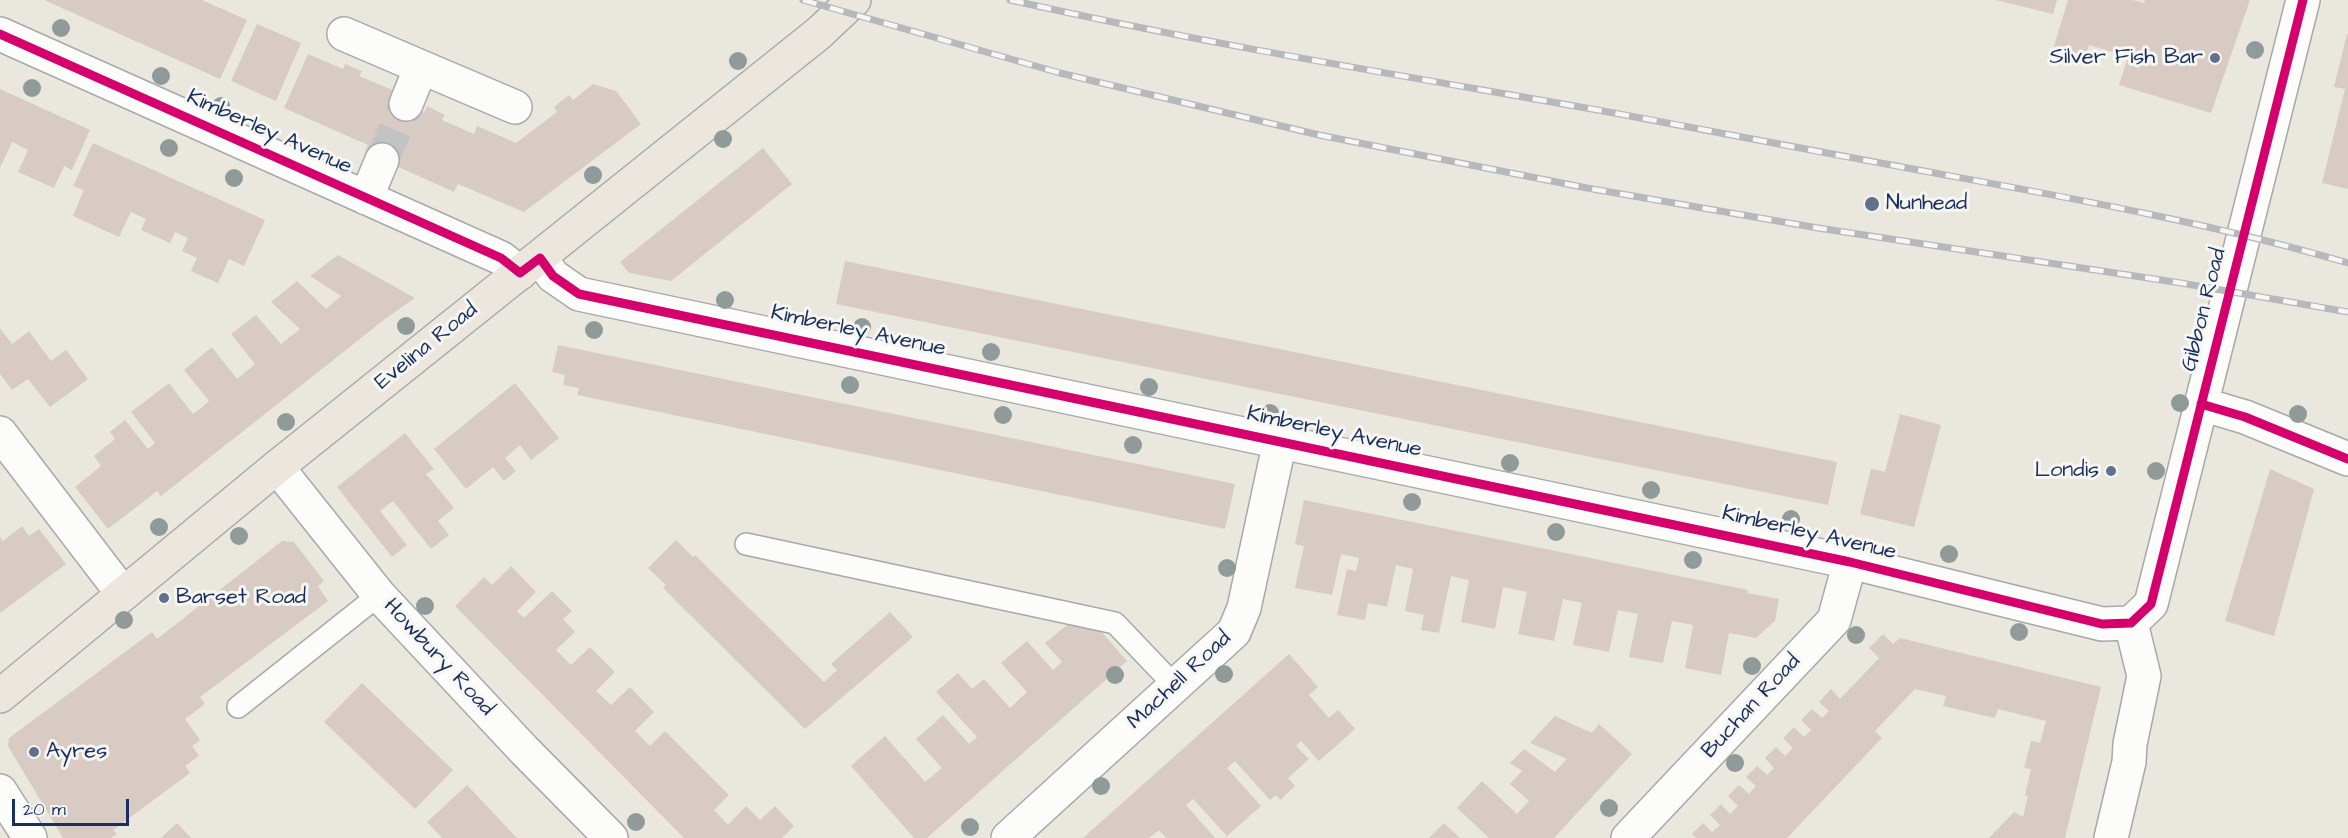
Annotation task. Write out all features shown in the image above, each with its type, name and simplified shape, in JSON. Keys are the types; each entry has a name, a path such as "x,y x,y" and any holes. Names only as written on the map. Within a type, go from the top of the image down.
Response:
{"main road":[{"name":"Evelina Road","path":"0,696 278,467 819,33 854,0"}],"street":[{"name":"Gibbon Road","path":"2131,623 2151,604 2303,0"},
{"name":"Kimberley Avenue","path":"0,34 501,258 530,266 553,276 579,294 1850,562 2102,624 2131,623"},
{"path":"344,34 515,107"},
{"path":"406,104 421,67"},
{"path":"366,198 382,160"},
{"path":"2201,404 2245,417 2348,459"},
{"path":"0,434 123,594"},
{"name":"Machell Road","path":"1008,838 1234,632 1244,608 1280,441"},
{"name":"Howbury Road","path":"278,467 379,595 602,835"},
{"name":"Buchan Road","path":"1628,838 1834,620 1850,562"},
{"path":"2111,838 2129,762 2130,744 2144,676 2131,623"},
{"path":"0,791 30,838"}],"lane":[{"path":"746,544 1115,623 1176,687"},
{"path":"238,707 379,595"}],"building":[{"path":"44,0 202,0 247,20 220,79"},
{"path":"1996,0 2057,0 2053,14"},
{"path":"2068,0 2133,0 2144,3 2145,0 2250,0 2211,113 2119,85 2128,57 2089,45 2084,65 2051,56"},
{"path":"257,24 301,43 276,101 231,81"},
{"path":"2347,34 2348,189 2322,183 2345,89 2334,87"},
{"path":"308,54 343,69 345,64 362,71 359,76 395,91 406,104 424,113 427,106 445,115 442,120 474,134 477,126 516,143 557,112 554,107 569,95 573,100 593,84 616,91 641,124 524,212 458,184 454,192 365,152 368,145 284,108"},
{"path":"0,89 90,130 72,170 64,166 54,188 18,172 28,150 12,142 0,168"},
{"path":"93,143 265,220 244,266 229,259 218,283 191,271 197,258 182,251 188,238 175,232 170,243 141,230 146,219 131,212 119,237 73,216 84,190 73,186"},
{"path":"763,148 792,184 671,281 629,273 620,262"},
{"path":"338,255 415,298 161,496 157,491 108,529 75,487 101,466 94,456 115,439 110,432 125,420 148,449 155,443 131,412 169,383 193,414 201,408 209,401 184,370 212,347 237,379 255,364 231,334 256,315 281,344 300,329 271,302 297,281 326,309 341,296 310,276"},
{"path":"845,261 1837,462 1828,505 836,304"},
{"path":"0,328 12,344 29,331 51,361 66,350 88,379 50,407 28,379 12,390 0,374"},
{"path":"558,345 1235,484 1225,529 577,395 579,388 563,385 565,375 552,372"},
{"path":"515,383 559,438 531,460 520,445 505,458 516,471 504,481 493,467 466,489 434,449"},
{"path":"1900,414 1941,425 1914,527 1860,514 1871,469 1885,472"},
{"path":"405,433 434,469 426,474 454,508 438,521 449,535 431,549 393,501 380,511 407,545 392,557 337,487"},
{"path":"2270,469 2314,489 2274,636 2225,621"},
{"path":"1304,500 1748,590 1747,593 1779,599 1775,621 1756,638 1729,633 1721,675 1685,668 1693,625 1672,621 1663,663 1629,657 1638,614 1618,610 1609,652 1573,645 1582,603 1563,599 1554,641 1518,634 1527,592 1503,587 1495,629 1461,622 1469,580 1451,576 1439,633 1421,630 1424,615 1405,611 1413,569 1396,565 1387,607 1368,603 1365,620 1337,615 1347,569 1356,571 1359,558 1341,554 1332,595 1295,588 1304,546 1295,544"},
{"path":"22,526 29,536 39,529 66,564 0,613 0,537 3,541"},
{"path":"676,540 693,557 695,555 824,682 837,670 831,664 890,612 913,637 805,729 663,588 666,585 648,568"},
{"path":"282,541 294,542 324,581 318,586 328,601 200,697 205,704 185,719 200,740 192,746 199,756 185,766 190,773 113,830 117,834 111,838 63,838 8,746 9,738 152,632 157,639"},
{"path":"511,566 536,592 517,611 524,618 552,591 572,611 563,619 575,632 556,650 571,665 590,647 615,672 596,691 611,705 630,687 654,712 635,731 650,746 665,731 729,795 714,810 728,825 746,806 760,820 775,806 794,826 782,838 684,838 455,606 484,577 492,585"},
{"path":"1067,625 1099,629 1127,661 927,838 914,838 851,766 885,736 925,782 942,768 916,739 943,715 969,744 977,737 936,692 958,673 972,689 984,679 1010,708 1027,692 1001,663 1027,641 1053,670 1062,662 1045,643"},
{"path":"1883,634 1893,644 1900,638 2101,687 2065,838 1989,838 2014,812 2023,817 2031,769 2024,768 2031,741 2040,743 2046,721 1998,709 1995,718 1943,706 1946,696 1915,689 1875,731 1882,738 1787,838 1696,838 1692,834 1703,823 1712,832 1720,825 1710,815 1721,804 1730,814 1738,806 1728,796 1739,785 1749,794 1756,786 1746,777 1757,766 1767,775 1774,768 1765,758 1776,747 1785,756 1793,748 1783,738 1794,727 1804,737 1811,730 1801,720 1812,709 1822,718 1829,711 1819,702 1831,689 1840,699 1879,658 1869,648"},
{"path":"1289,654 1318,687 1309,695 1329,718 1338,710 1355,729 1319,761 1301,741 1296,746 1309,759 1288,778 1295,786 1280,800 1276,795 1270,800 1235,761 1227,768 1261,806 1227,836 1193,799 1186,805 1215,838 1166,838 1159,830 1149,838 1083,838"},
{"path":"362,683 453,770 415,809 324,722"},
{"path":"1555,716 1592,733 1599,724 1632,754 1554,838 1489,838 1457,808 1482,781 1517,814 1529,801 1510,784 1522,771 1510,763 1524,749 1555,772 1567,759 1530,743"},
{"path":"467,785 517,838 442,838 427,822"},
{"path":"177,823 191,838 161,838"},
{"path":"1444,823 1460,838 1429,838"}],"tunnel":[{"path":"382,160 406,104"}],"railway":[{"path":"803,0 1060,73 1319,135 1587,188 1818,228 2181,283 2348,312"},
{"path":"1010,0 1232,45 2060,196 2234,233 2348,263"}],"cycle path":[{"path":"0,34 501,258 520,273 540,258 553,276 579,294 1850,562 2102,624 2131,623 2151,604 2303,0"},
{"path":"2201,404 2245,417 2348,459"}],"place":[{"name":"Silver Fish Bar","path":"2215,58"},
{"name":"Nunhead","path":"1872,204"},
{"name":"Londis","path":"2111,471"},
{"name":"Barset Road","path":"164,598"},
{"name":"Ayres","path":"34,752"}]}
